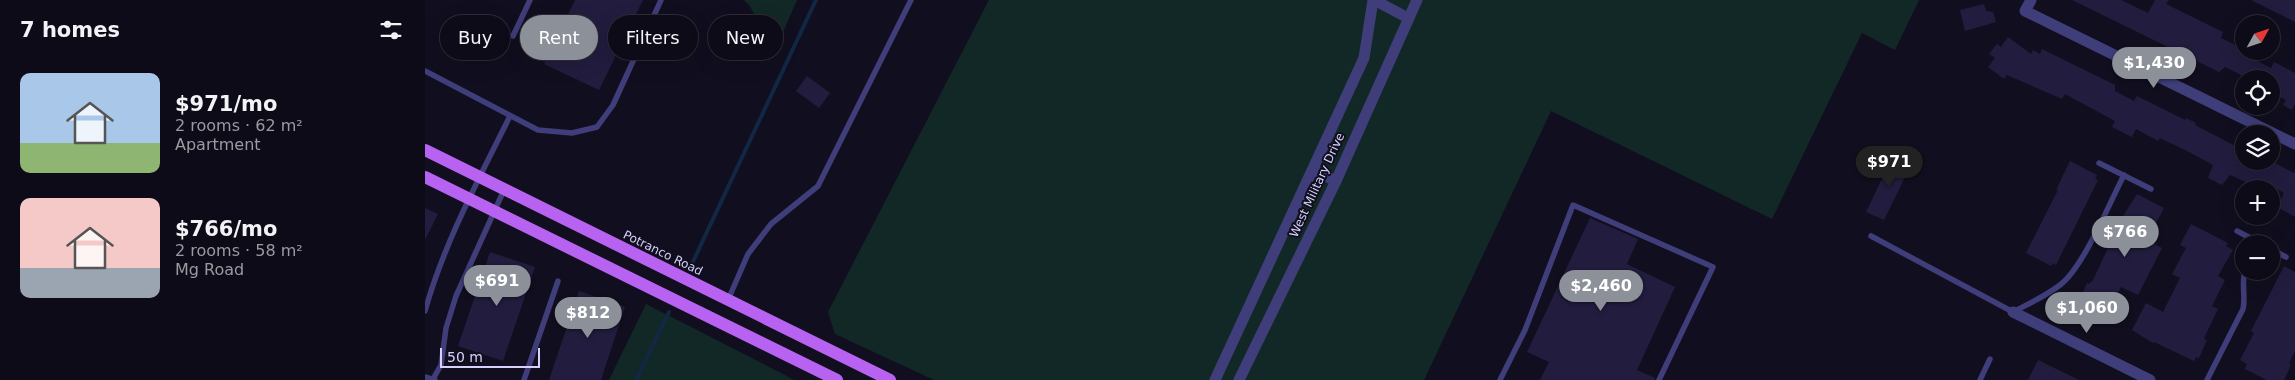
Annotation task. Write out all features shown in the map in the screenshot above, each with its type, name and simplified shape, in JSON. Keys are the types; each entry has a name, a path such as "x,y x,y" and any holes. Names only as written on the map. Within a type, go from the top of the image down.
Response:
{"main road":[{"name":"Potranco Road","path":"425,150 890,380"},
{"path":"425,176 837,380"}],"street":[{"path":"1374,0 1408,18"},
{"name":"West Military Drive","path":"1215,380 1364,58 1374,0"},
{"name":"West Military Drive","path":"1239,380 1336,181 1417,0"},
{"path":"2031,0 2025,11 2295,144"},
{"path":"1313,170 1336,181"},
{"path":"2013,312 2150,380"}],"lane":[{"path":"513,36 530,0"},
{"path":"425,71 538,130 573,133 597,127 613,105 661,0"},
{"path":"728,300 748,254 771,224 818,186 911,0"},
{"path":"425,311 433,282 480,177 510,116"},
{"path":"2099,163 2151,188"},
{"path":"1871,236 2013,312 2060,285 2070,276 2080,262 2124,175"},
{"path":"425,377 434,379 441,365 446,328 456,296 496,211 504,189"},
{"path":"1500,380 1525,330 1573,205 1713,267 1659,380"},
{"path":"2237,231 2244,235"},
{"path":"2280,254 2286,257"},
{"path":"2207,380 2243,309 2246,297 2243,289 2244,280"},
{"path":"523,380 558,281"},
{"path":"1980,380 1991,359"}],"green space":[{"path":"744,0 797,0 783,32 783,15 754,15 750,6"},
{"path":"989,0 1919,0 1895,50 1862,33 1772,219 1551,111 1424,380 934,380 835,334 828,312"},
{"path":"646,304 781,373 794,380 609,380"}],"building":[{"path":"575,0 643,0 636,15 608,15 608,60 614,60 599,90 544,64 546,60 598,60 598,15 568,15"},
{"path":"2072,0 2121,0 2148,13 2155,0 2169,0 2166,4 2223,32 2221,38 2235,45 2235,60 2256,60 2271,68 2274,62 2295,73 2295,104 2292,110 2283,105 2286,100 2280,97 2280,70 2235,70 2235,72 2225,67 2219,72"},
{"path":"2251,0 2295,0 2295,22"},
{"path":"1984,4 1986,11 1993,12 1996,22 1965,31 1960,10"},
{"path":"2008,37 2031,54 2033,50 2040,54 2042,49 2115,85 2115,91 2134,101 2137,96 2185,120 2186,118 2196,123 2195,125 2235,146 2235,170 2280,170 2280,166 2294,173 2295,171 2295,217 2280,209 2280,201 2284,193 2280,191 2280,180 2241,180 2230,175 2222,185 2208,178 2213,165 2189,152 2160,138 2158,141 2136,129 2132,137 2112,127 2115,121 2065,94 2062,99 2007,75 2004,79 1988,67 1995,58 1989,54 1997,44 2001,47"},
{"path":"807,76 830,93 819,108 796,91"},
{"path":"1893,156 1911,165 1884,220 1866,212"},
{"path":"2070,161 2097,175 2095,179 2098,180 2056,265 2053,263 2051,266 2026,253 2058,190 2056,190"},
{"path":"2137,194 2164,208 2147,240 2162,248 2138,295 2121,287 2105,319 2079,306 2081,302 2079,301 2087,283 2089,284 2093,280 2123,216"},
{"path":"425,208 438,214 425,240"},
{"path":"1590,218 1638,239 1627,264 1675,287 1637,370 1655,378 1654,380 1540,380 1549,362 1527,352"},
{"path":"2191,224 2228,243 2226,246 2233,250 2218,276 2225,280 2212,306 2218,309 2204,339 2207,340 2199,358 2196,357 2194,361 2153,343 2132,330 2146,303 2163,312 2180,278 2172,274 2186,248 2180,245"},
{"path":"490,252 535,267 503,361 458,346"},
{"path":"2284,266 2295,272 2295,351 2284,380 2267,380 2245,369 2247,364 2240,360 2254,333 2251,331 2277,280 2280,280 2280,274"},
{"path":"579,291 625,307 601,380 549,380"},
{"path":"2038,360 2079,380 2028,380"}],"waterway":[{"path":"690,268 816,0"},
{"path":"636,380 669,312"}]}
